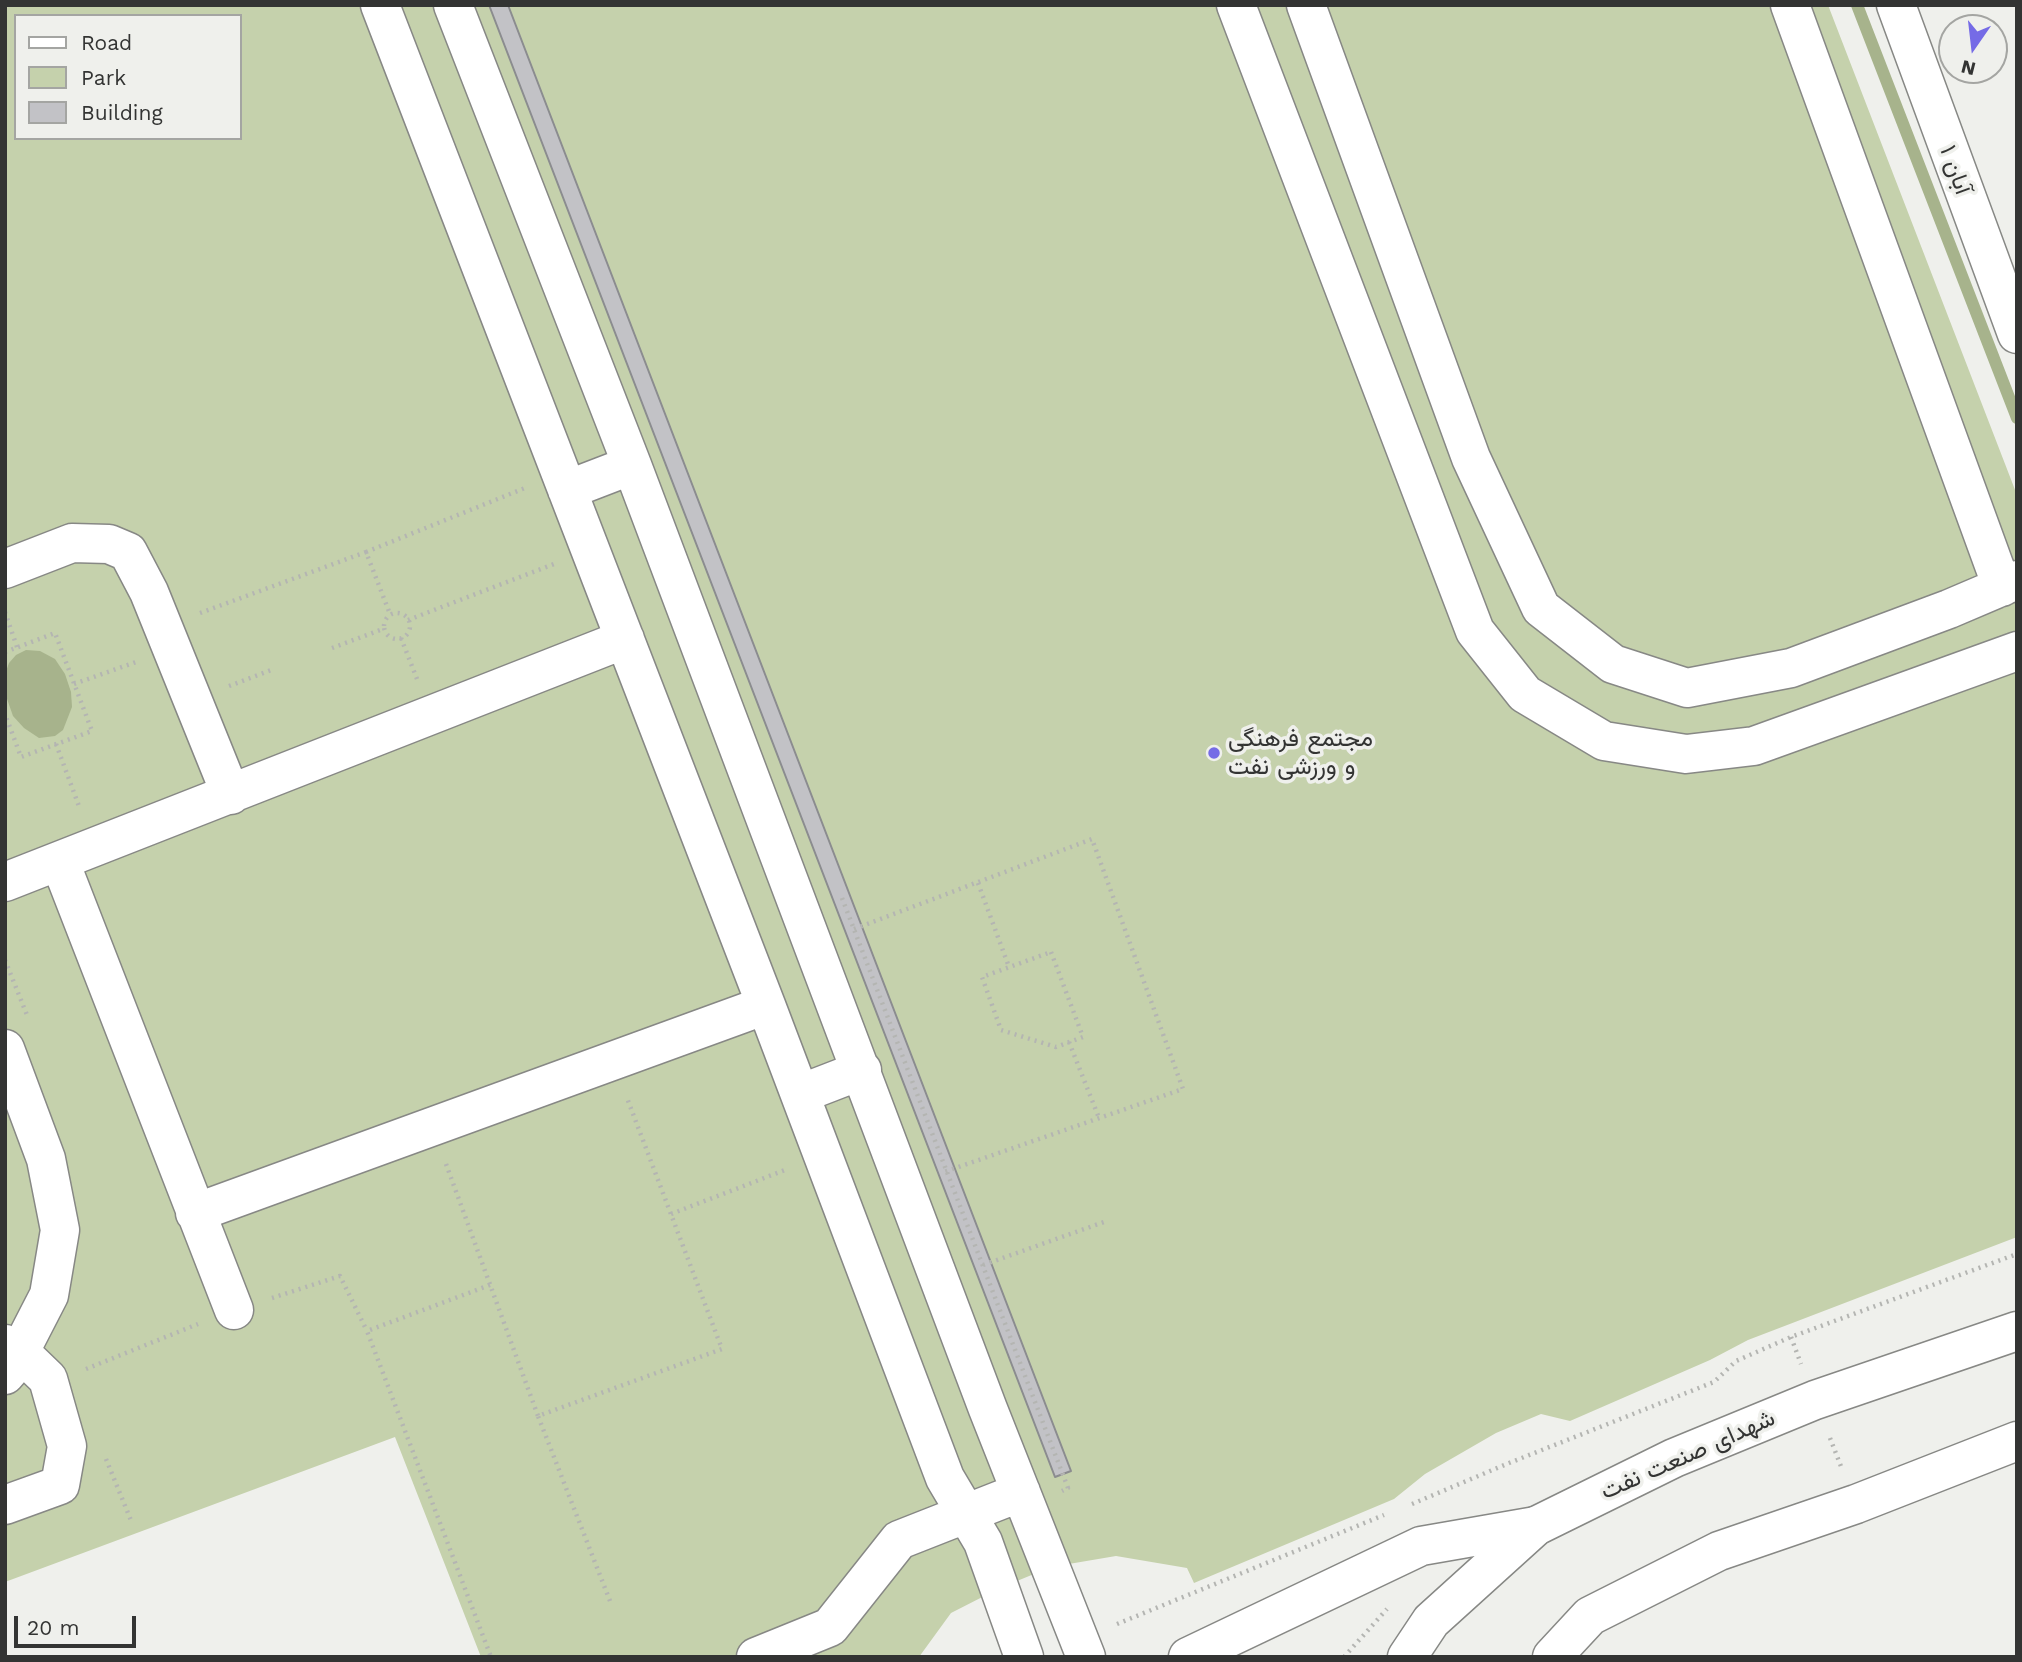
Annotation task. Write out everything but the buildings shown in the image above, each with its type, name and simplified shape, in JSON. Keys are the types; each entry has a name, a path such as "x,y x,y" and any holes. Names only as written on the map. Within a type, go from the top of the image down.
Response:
{"main road":[{"path":"380,5 551,487 625,639 945,1478 983,1542 1024,1657"},
{"path":"453,5 632,465 1021,1492 1083,1648"},
{"path":"1236,5 1475,631 1525,694 1604,741 1686,754 1754,746 2017,651"},
{"path":"1306,5 1471,458 1541,608 1613,664 1687,688 1791,668 2009,584 1790,5"},
{"name":"آبان ۱","path":"1896,5 2017,334"},
{"path":"1416,478 1471,458"},
{"path":"551,487 632,465"},
{"path":"5,569 72,543 109,544 128,552 149,592 231,795"},
{"path":"5,882 625,639"},
{"path":"1791,668 1812,725"},
{"path":"77,856 195,1213 234,1310"},
{"path":"195,1213 766,1005"},
{"path":"5,1049 46,1159 60,1230 49,1295 10,1357 48,1379 67,1446 60,1485 5,1505"},
{"path":"800,1094 862,1070"},
{"name":"شهدای صنعت نفت","path":"1407,1657 1431,1621 1536,1526 1674,1458 1815,1399 2017,1331"},
{"path":"1552,1657 1590,1616 1719,1551 1856,1504 2017,1441"},
{"path":"756,1657 830,1627 899,1540 1021,1492"},
{"path":"1188,1657 1421,1546 1536,1526"}],"path":[{"path":"74,684 168,638 366,552 551,487"},
{"path":"366,552 390,614"},
{"path":"408,620 565,559"},
{"path":"5,612 17,647"},
{"path":"398,612 406,615 408,620 409,631 403,637 396,639 387,636 383,629 384,620 390,614 398,612"},
{"path":"332,648 383,629"},
{"path":"5,652 55,633 92,731 22,757 5,714"},
{"path":"193,699 274,669"},
{"path":"56,744 77,856"},
{"path":"854,929 1092,839 1183,1089 906,1188"},
{"path":"978,883 1009,967"},
{"path":"1051,952 1083,1037 1056,1047 1001,1030 982,977 1009,967 1051,952"},
{"path":"1069,1042 1099,1118"},
{"path":"538,1416 722,1349 613,1061"},
{"path":"432,1127 538,1416 610,1601"},
{"path":"671,1214 795,1166"},
{"path":"983,1265 1104,1222"},
{"path":"1404,1508 1509,1463 1714,1382 1736,1361 1791,1337 2017,1254"},
{"path":"490,1285 367,1331 491,1657"},
{"path":"1083,1648 1391,1513"}],"green space":[{"path":"5,5 1828,5 2017,495 2017,1237 1748,1340 1710,1360 1570,1421 1541,1414 1496,1433 1425,1474 1394,1499 1194,1583 1187,1568 1116,1556 1051,1567 1000,1588 951,1613 919,1657 481,1657 395,1437 5,1582"}],"shaded area":[{"path":"26,650 40,651 55,659 65,674 71,692 72,707 63,730 55,736 39,738 24,728 13,716 6,696 5,674 9,663 16,655"}],"waterway":[{"path":"1857,5 2017,418"}],"place":[{"name":"مجتمع فرهنگى و ورزشى نفت","path":"1214,753"}]}
